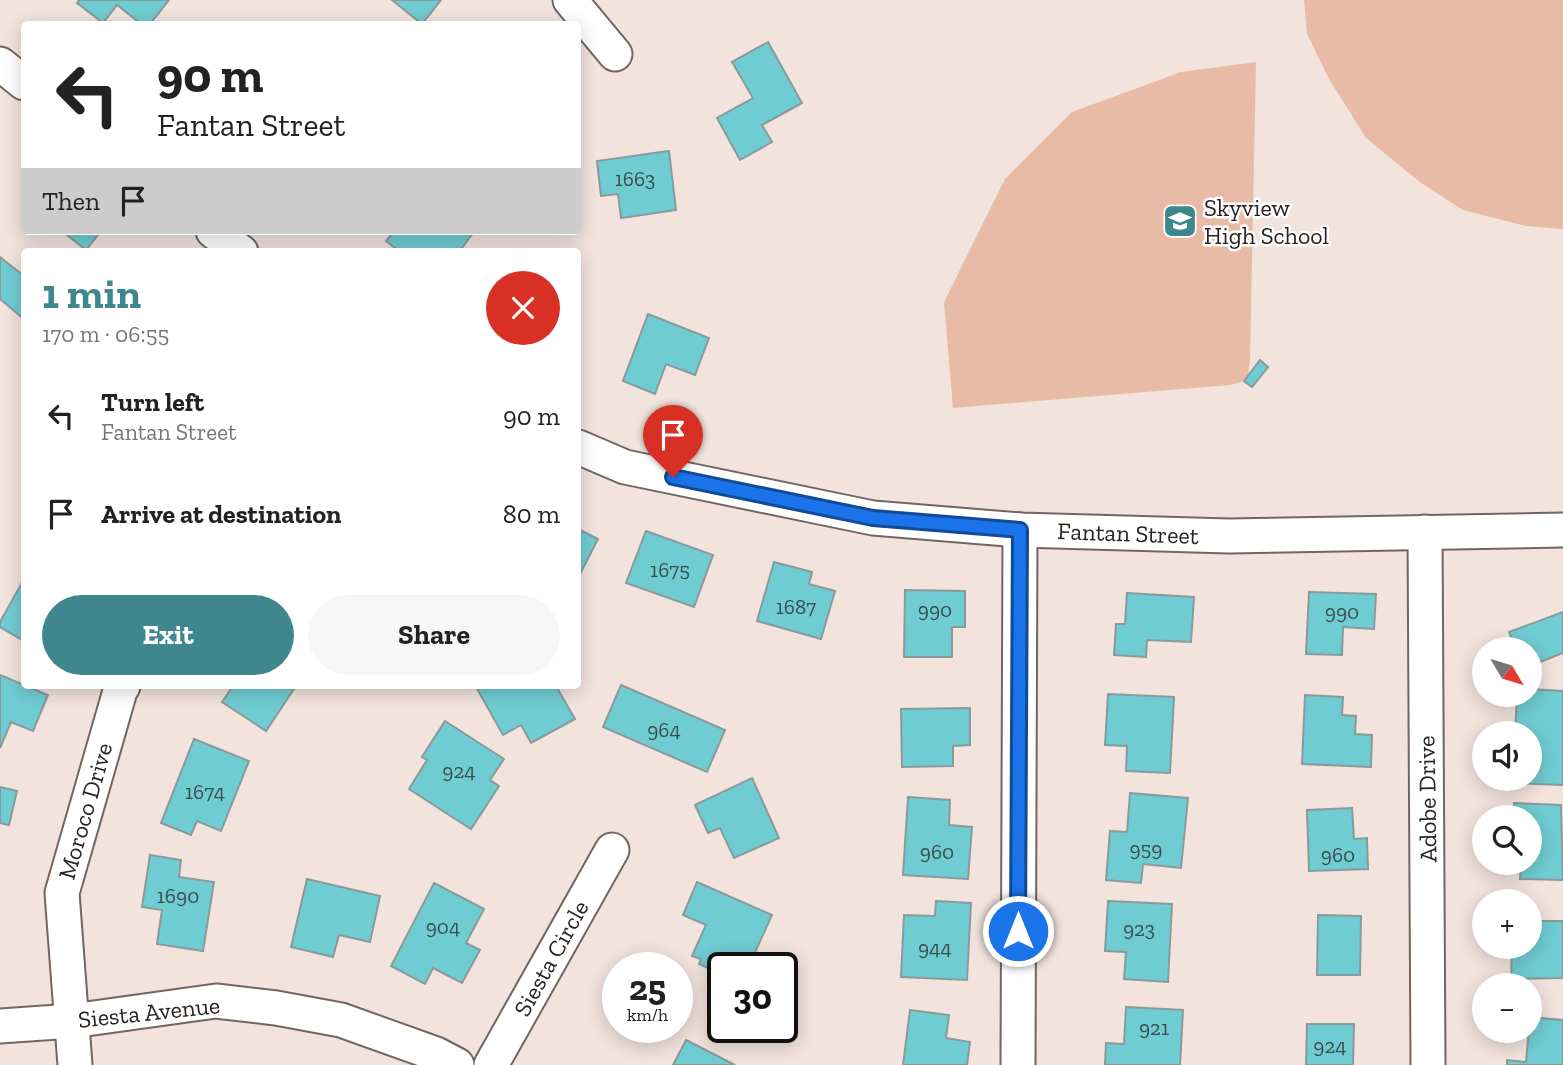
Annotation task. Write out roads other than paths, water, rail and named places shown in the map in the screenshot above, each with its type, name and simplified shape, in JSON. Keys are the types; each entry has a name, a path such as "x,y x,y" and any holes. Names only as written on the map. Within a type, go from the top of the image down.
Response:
{"street":[{"path":"570,0 615,54"},
{"path":"0,64 21,81"},
{"path":"218,235 236,248"},
{"name":"Fantan Street","path":"581,448 625,467 873,518 1020,530 1229,536 1563,530"},
{"path":"1018,1065 1020,530"},
{"name":"Adobe Drive","path":"1425,532 1428,1065"},
{"name":"Moroco Drive","path":"75,1065 62,893 121,689"},
{"name":"Siesta Circle","path":"491,1065 612,850"},
{"name":"Siesta Avenue","path":"0,1026 72,1021 216,1001 341,1020 436,1054 457,1065"}],"place":[{"name":"Skyview High School","path":"1180,221"}]}
